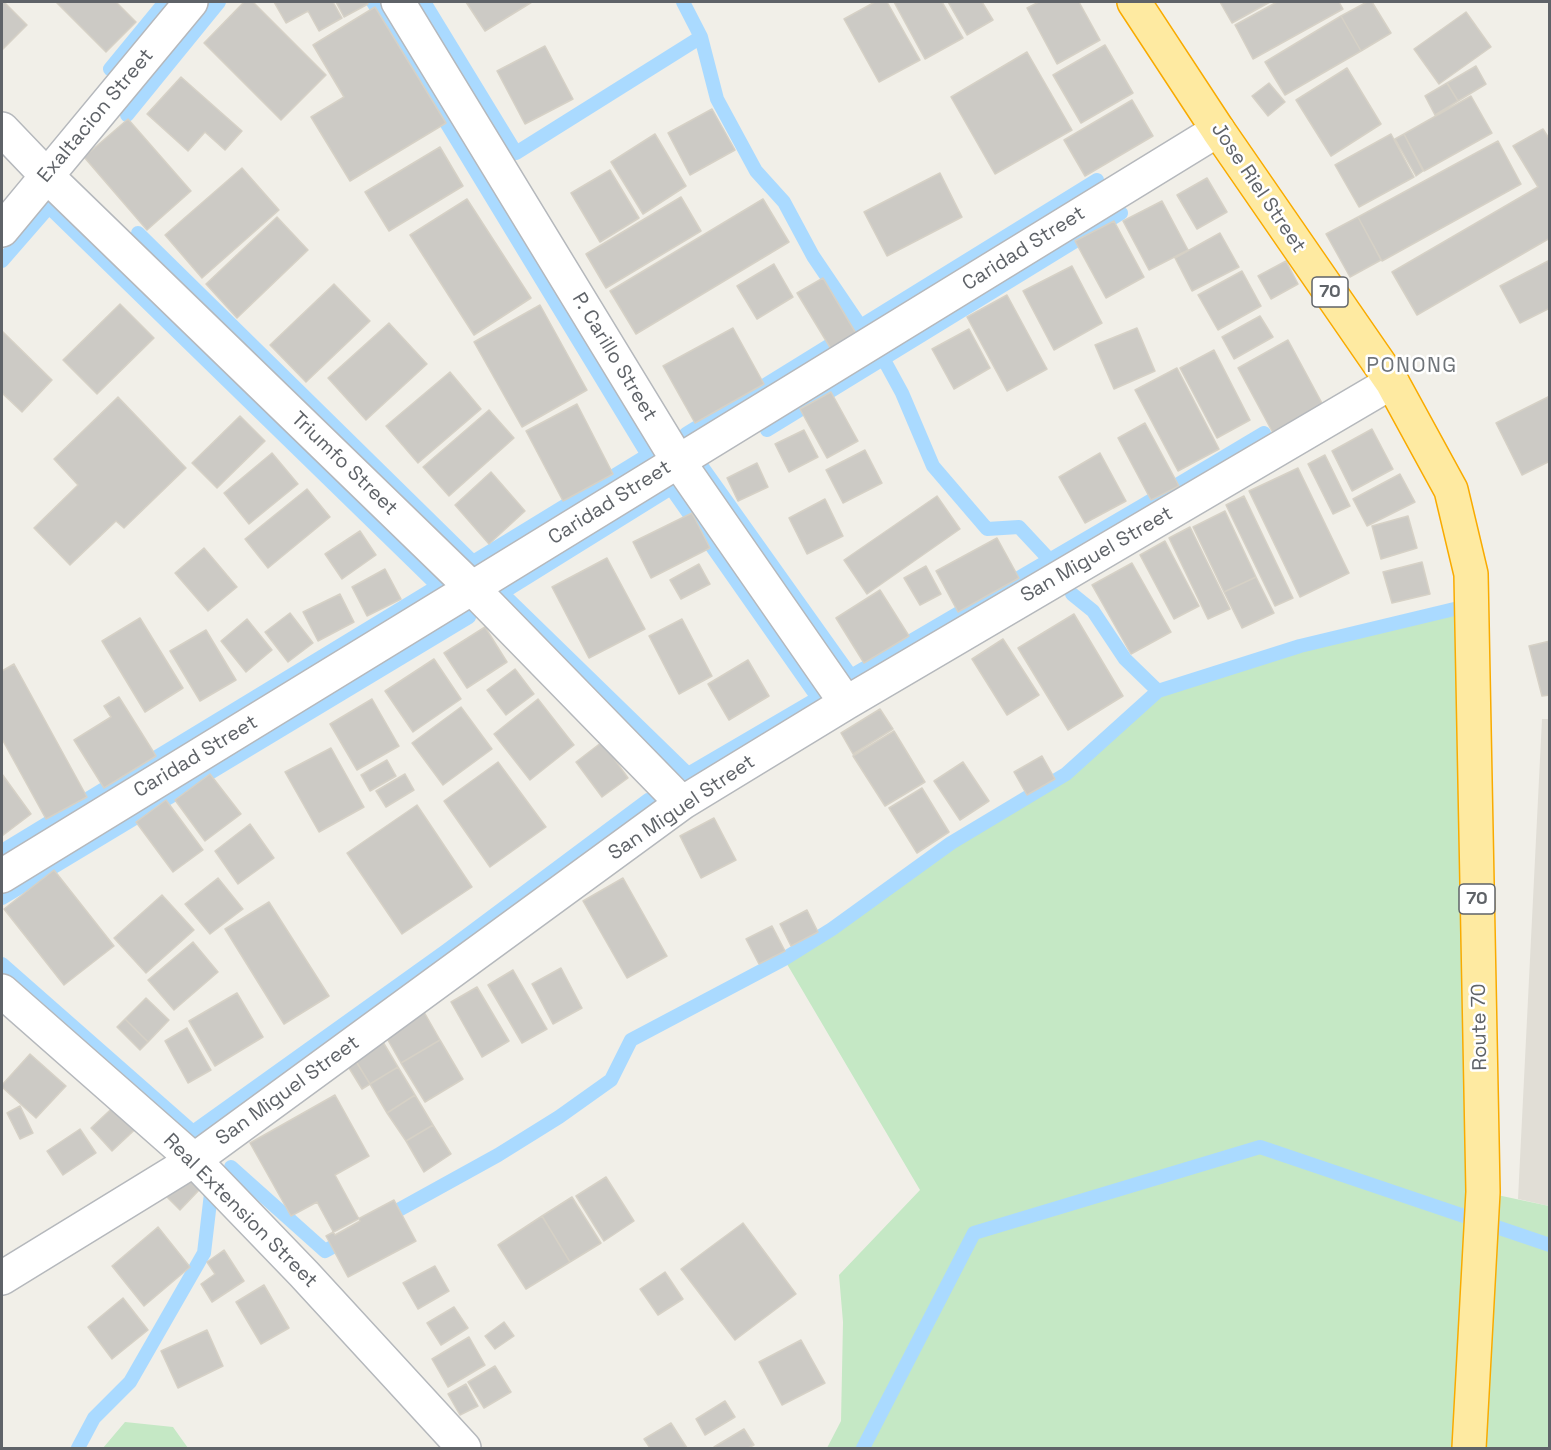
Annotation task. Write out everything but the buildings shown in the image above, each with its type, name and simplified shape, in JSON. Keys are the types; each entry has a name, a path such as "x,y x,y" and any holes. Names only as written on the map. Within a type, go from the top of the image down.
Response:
{"highway":[{"name":"Jose Riel Street","path":"1134,2 1218,130 1392,382 1451,490 1471,574 1472,605"},
{"name":"Route 70","path":"1469,1449 1483,1192 1472,605"}],"street":[{"name":"Exaltacion Street","path":"2,230 191,2"},
{"name":"P. Carillo Street","path":"398,2 678,461 846,703"},
{"name":"Triumfo Street","path":"2,129 47,176 472,588 682,803"},
{"name":"Caridad Street","path":"2,876 1218,130"},
{"name":"San Miguel Street","path":"2,1278 194,1160 682,803 846,703 1392,382"},
{"name":"Real Extension Street","path":"2,991 194,1160 304,1274 464,1449"}],"shaded area":[{"path":"1542,719 1550,719 1549,1206 1518,1199"}],"green space":[{"path":"1471,605 1483,1192 1549,1206 1549,1448 827,1448 841,1421 843,1322 839,1275 920,1190 784,959 832,929 951,844 1066,774 1158,691 1300,646"},
{"path":"125,1422 173,1427 188,1448 103,1448"}],"waterway":[{"path":"110,69 165,2"},
{"path":"127,115 219,2"},
{"path":"138,233 473,562 648,455 373,2"},
{"path":"424,2 516,153 701,37"},
{"path":"683,2 701,37 717,99 756,171 784,202 813,256 861,327"},
{"path":"686,434 1097,180"},
{"path":"2,261 49,207 438,586 2,851"},
{"path":"767,430 1121,213"},
{"path":"884,360 902,393 933,466 987,529 1019,527 1047,557"},
{"path":"703,468 851,676 1264,433"},
{"path":"671,488 818,698 688,774 502,593 671,488"},
{"path":"1072,594 1093,611 1125,659 1158,691"},
{"path":"384,1218 498,1155 559,1117 611,1080 631,1040 784,959 832,929 951,843 1066,774 1158,691 1300,646 1471,605"},
{"path":"2,898 469,617"},
{"path":"2,964 193,1132 446,951 648,800"},
{"path":"863,1448 974,1233 1260,1147 1550,1245"},
{"path":"231,1167 325,1251 347,1239"},
{"path":"78,1448 94,1418 130,1382 204,1253 212,1185"}],"district":[{"name":"PONONG","path":"1412,366"}]}
